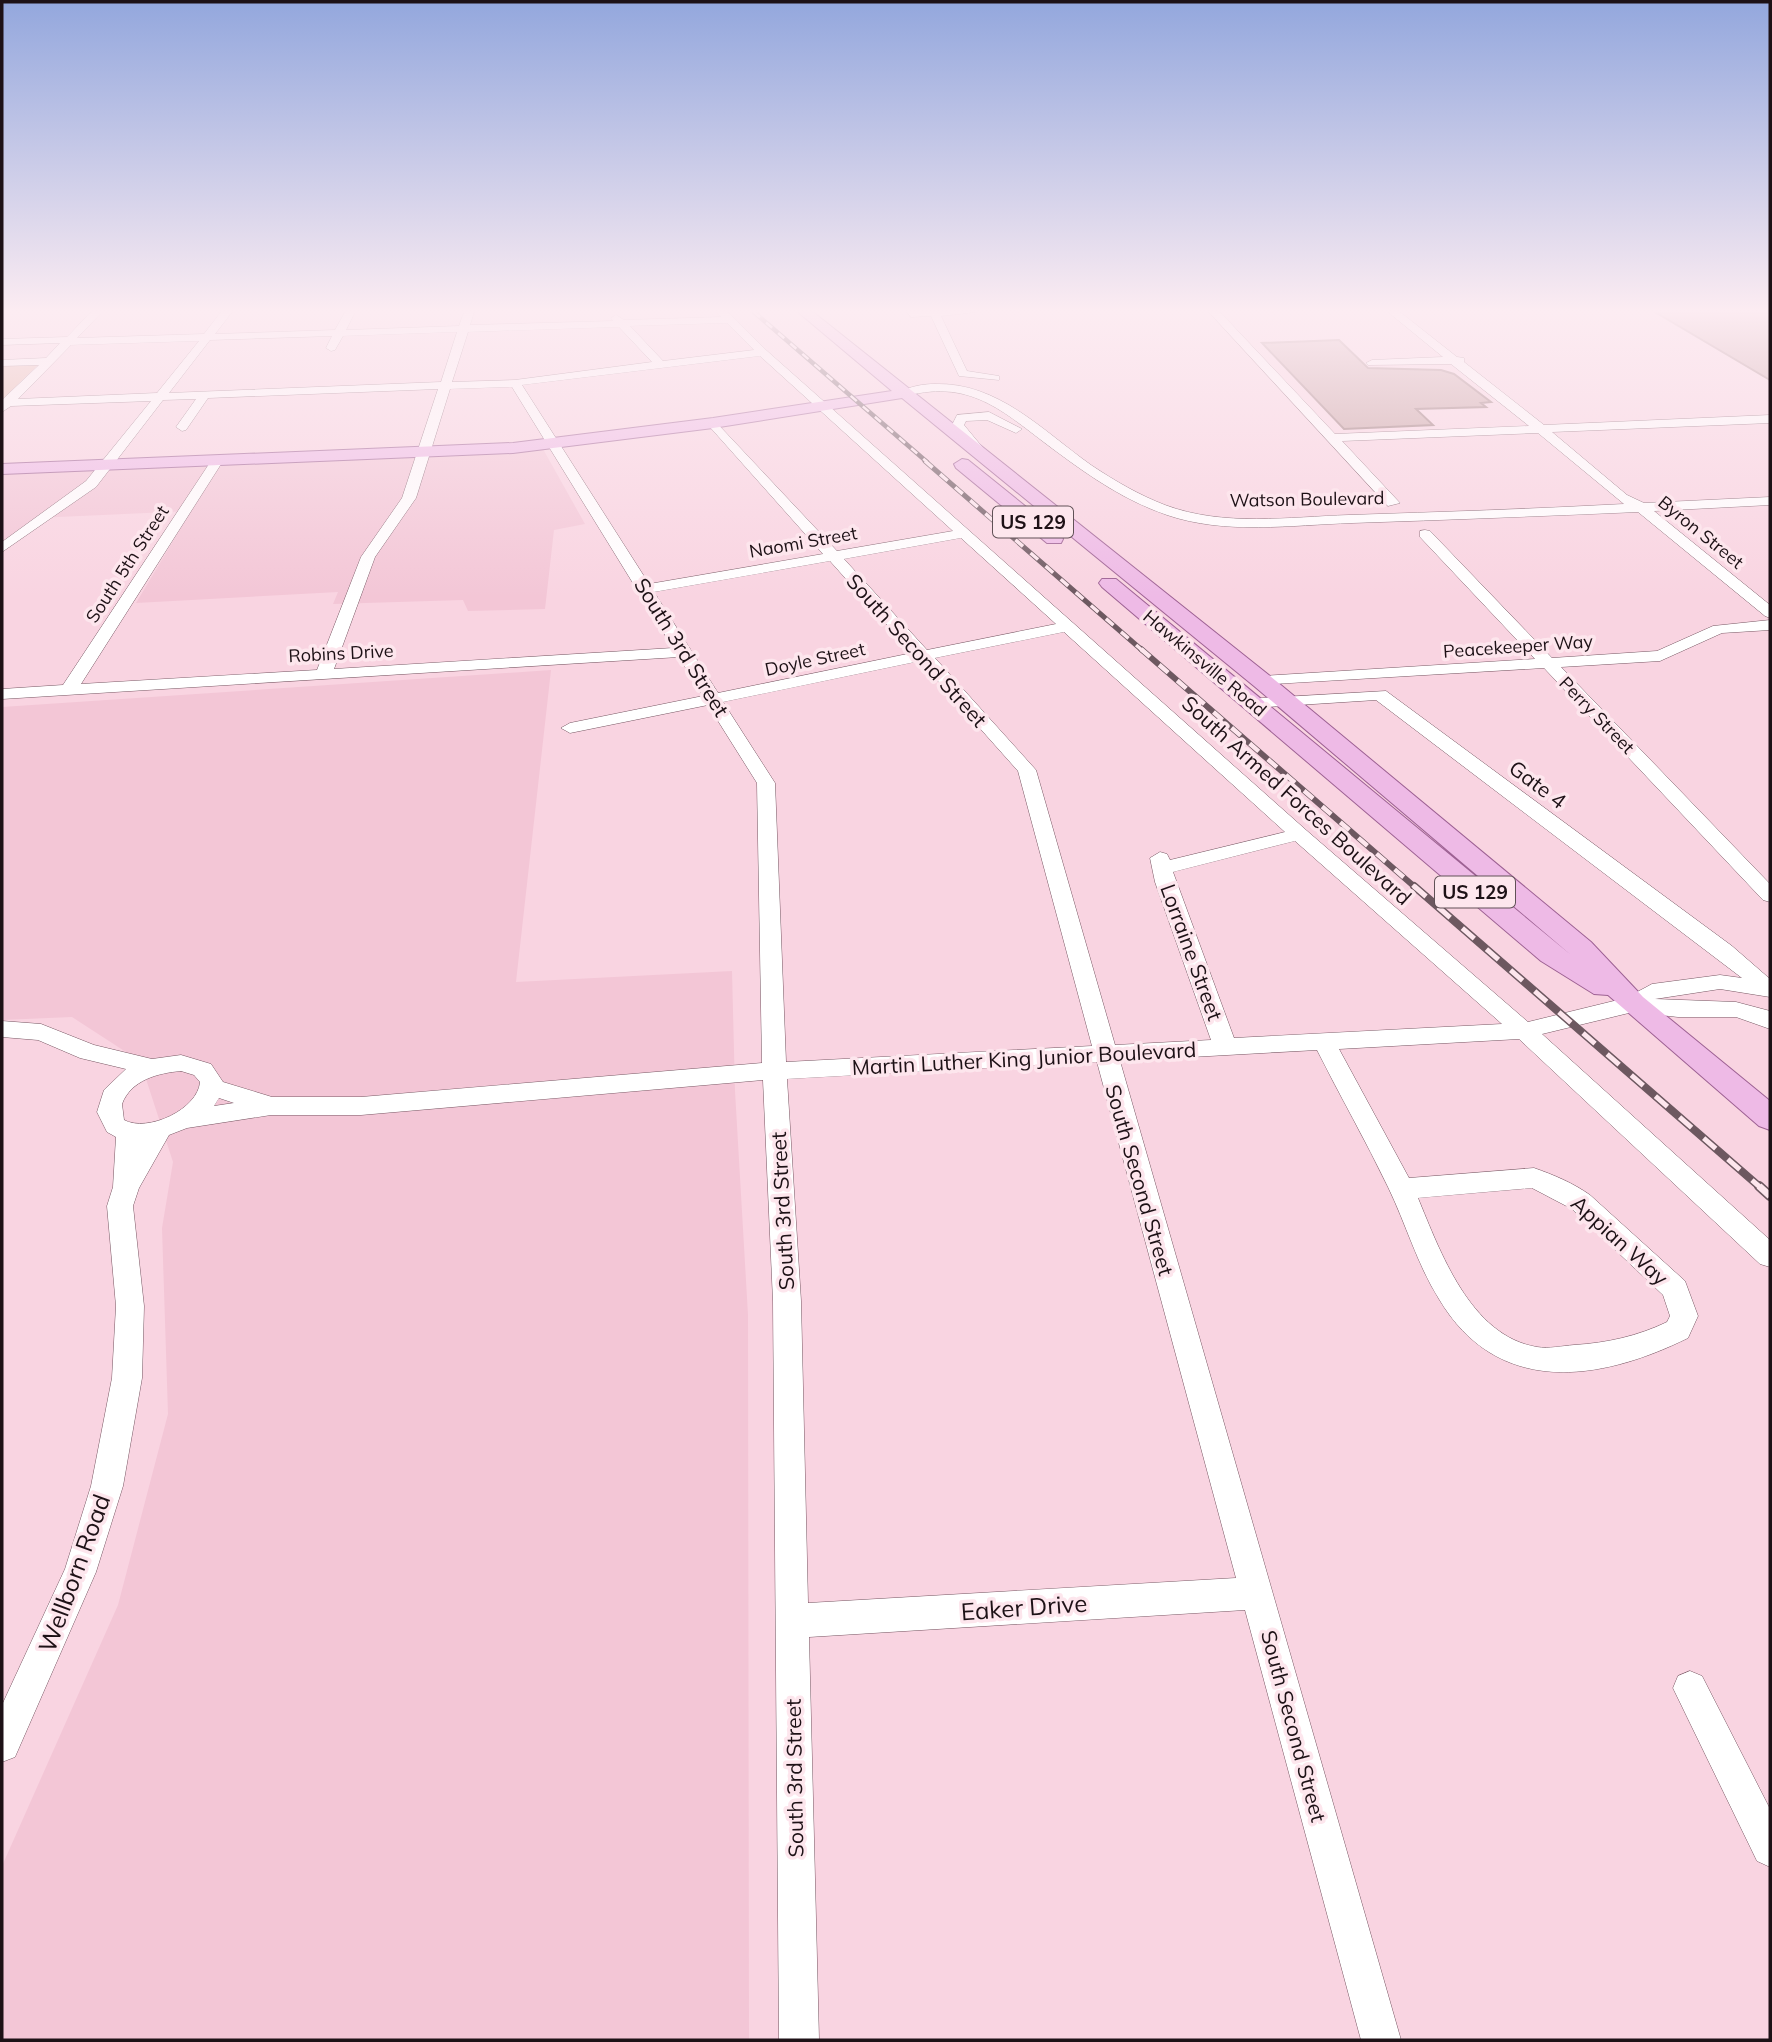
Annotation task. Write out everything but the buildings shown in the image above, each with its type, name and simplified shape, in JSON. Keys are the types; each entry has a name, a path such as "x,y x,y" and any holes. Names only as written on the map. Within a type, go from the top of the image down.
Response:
{"main road":[{"name":"Watson Boulevard","path":"2,469 423,452 551,444 816,407"},
{"name":"Hawkinsville Road","path":"894,407 922,431"},
{"name":"Hawkinsville Road","path":"924,407 1257,692 1551,955 1633,1004"},
{"name":"Hawkinsville Road","path":"943,449 1077,556 1257,692 1287,701 1581,948 1633,1004 1770,1118"}],"street":[{"path":"2,548 82,491 150,407"},
{"path":"183,427 196,407"},
{"path":"324,673 368,557 409,498 440,407"},
{"name":"South 3rd Street","path":"529,407 647,589 766,783 774,1072 788,1301 799,2040"},
{"name":"South Armed Forces Boulevard","path":"825,407 1299,834 1524,1031 1770,1256"},
{"name":"Watson Boulevard","path":"984,407 1126,507 1165,521 1220,531 1275,533 1409,519 1770,501"},
{"name":"Watson Boulevard","path":"1006,407 1128,494 1144,503 1189,516 1268,522 1378,517 1409,519"},
{"path":"1305,407 1393,503"},
{"name":"Byron Street","path":"1513,407 1622,498 1641,507 1770,613"},
{"name":"Byron Street","path":"1531,407 1622,481 1639,497 1641,507"},
{"path":"1518,411 1535,410"},
{"path":"985,457 958,425 961,418 989,416 1022,432"},
{"path":"1334,438 1770,419"},
{"name":"South Second Street","path":"713,423 1027,770 1381,2040"},
{"name":"South 5th Street","path":"70,688 217,460"},
{"name":"Naomi Street","path":"647,589 965,533"},
{"name":"Perry Street","path":"1425,534 1770,896"},
{"name":"Peacekeeper Way","path":"1257,692 1477,668 1661,656 1719,629 1770,625"},
{"name":"Doyle Street","path":"570,728 1068,626"},
{"name":"Robins Drive","path":"2,694 684,652"},
{"name":"Gate 4","path":"1287,701 1380,695 1724,951 1770,990"},
{"path":"1162,863 1299,834"},
{"name":"Lorraine Street","path":"1162,863 1165,883 1225,1046"},
{"name":"Martin Luther King Junior Boulevard","path":"187,1119 271,1106 361,1107 717,1074 1524,1031 1633,1004 1652,991 1720,982 1770,990"},
{"path":"1633,1004 1679,1009 1721,1006 1746,1010 1770,1021"},
{"path":"2,1029 41,1032 88,1052 151,1068"},
{"name":"Appian Way","path":"1324,1042 1402,1189 1449,1292 1474,1327 1500,1348 1536,1360 1594,1358 1645,1345 1678,1330 1684,1317 1675,1289 1629,1244 1564,1191 1534,1178 1402,1189"},
{"path":"88,1052 117,1088"},
{"path":"181,1063 194,1065 210,1077 212,1087 208,1098 187,1119 159,1131 128,1132 117,1128 109,1120 107,1110 117,1088 151,1068 181,1063"},
{"name":"Martin Luther King Junior Boulevard","path":"212,1087 271,1106"},
{"path":"126,1187 159,1131"},
{"path":"126,1187 128,1132"},
{"name":"Wellborn Road","path":"2,1744 80,1572 107,1486 127,1378 130,1306 120,1206 126,1187"},
{"name":"Eaker Drive","path":"791,1621 1257,1592"},
{"path":"1690,1688 1770,1848"}],"shaded area":[{"path":"543,449 585,524 554,530 545,609 468,611 463,600 333,604 338,592 136,603 191,511 36,518 2,543 2,473 463,456"},
{"path":"551,670 516,982 732,971 735,1091 748,1315 749,2040 2,2040 2,1866 118,1605 168,1414 162,1228 173,1162 146,1079 129,1054 72,1017 2,1020 2,707"}],"railway":[{"path":"864,407 927,462"},
{"path":"925,461 1143,651"},
{"path":"1141,649 1416,888"},
{"path":"1414,886 1761,1188"},
{"path":"1759,1186 1770,1196"}]}
